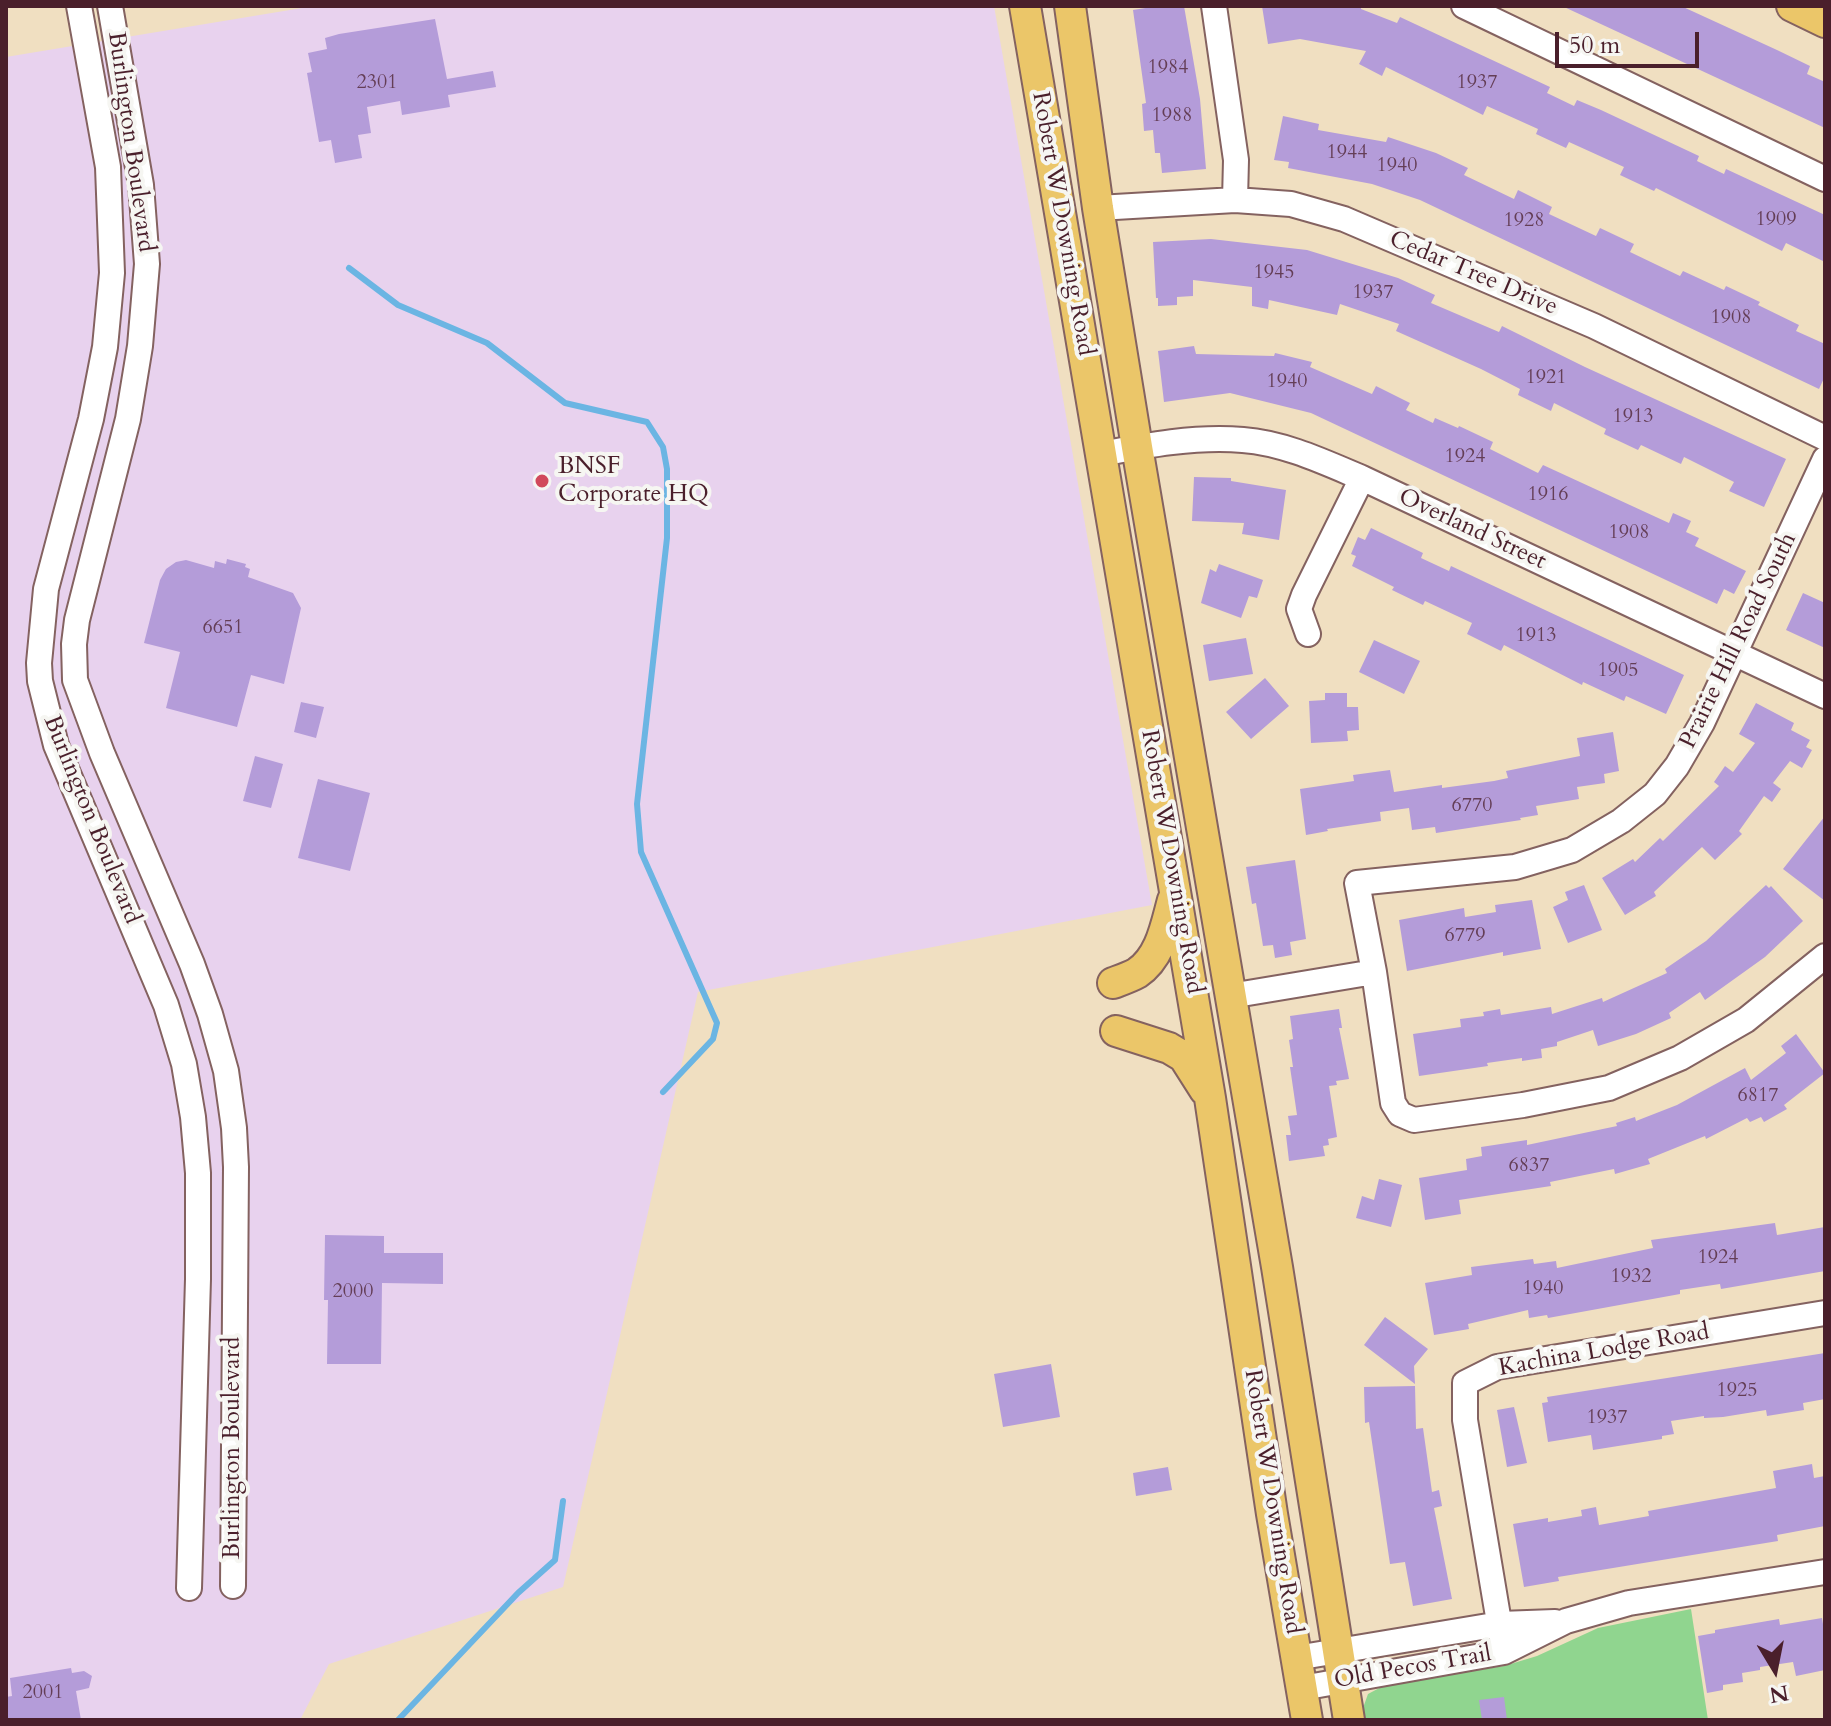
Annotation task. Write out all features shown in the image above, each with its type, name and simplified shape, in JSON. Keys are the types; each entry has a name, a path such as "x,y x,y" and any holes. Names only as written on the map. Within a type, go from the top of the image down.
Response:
{"main road":[{"name":"Robert W Downing Road","path":"1025,6 1210,1098 1272,1514 1307,1720"},
{"name":"Robert W Downing Road","path":"1070,6 1098,208 1277,1267 1349,1720"},
{"path":"1078,55 1086,37 1080,6"},
{"path":"1792,6 1825,22"},
{"path":"1113,983 1137,973 1151,959 1163,940 1175,890"},
{"path":"1116,1031 1169,1048 1184,1057 1210,1098"}],"street":[{"name":"Burlington Boulevard","path":"79,6 108,167 112,273 91,419 46,589 40,644 40,681 56,745 166,1005 184,1064 193,1117 198,1173 198,1279 189,1588"},
{"name":"Burlington Boulevard","path":"110,6 141,185 147,264 134,386 107,511 77,620 75,680 102,753 192,964 226,1071 235,1154 233,1586"},
{"path":"1214,6 1236,160 1235,200"},
{"path":"1464,6 1825,179"},
{"name":"Cedar Tree Drive","path":"1098,208 1235,200 1291,204 1344,219 1594,326 1825,438"},
{"path":"100,372 134,386"},
{"name":"Overland Street","path":"1101,454 1205,440 1244,440 1276,446 1362,478 1825,696"},
{"name":"Prairie Hill Road South","path":"1374,972 1357,883 1515,867 1572,850 1621,821 1655,794 1677,766 1702,723 1825,459"},
{"path":"1308,634 1299,609 1362,478"},
{"path":"40,644 74,644"},
{"path":"131,920 164,900"},
{"path":"1230,996 1374,972 1393,1103 1400,1114 1414,1120 1523,1105 1609,1088 1680,1058 1746,1020 1825,956"},
{"path":"198,1279 235,1277"},
{"name":"Kachina Lodge Road","path":"1504,1652 1465,1420 1465,1383 1497,1367 1825,1313"},
{"path":"192,1430 233,1434"},
{"name":"Old Pecos Trail","path":"1302,1688 1504,1652 1566,1621 1629,1603 1825,1572"},
{"name":"Old Pecos Trail","path":"1296,1658 1500,1624 1566,1621"}],"shaded area":[{"name":"BNSF Corporate HQ","path":"314,6 994,6 1152,905 698,992 563,1587 329,1664 300,1720 6,1720 6,57"}],"green space":[{"path":"1691,1609 1708,1720 1365,1720 1363,1708 1368,1694 1385,1685 1504,1666 1537,1656 1598,1628"}],"building":[{"path":"1184,6 1200,99 1206,169 1162,173 1160,153 1155,153 1153,130 1144,131 1142,104 1146,103 1133,10"},
{"path":"1262,6 1361,6 1361,9 1397,23 1400,17 1550,87 1547,93 1574,106 1577,100 1601,110 1699,156 1697,161 1724,174 1726,169 1825,215 1825,262 1786,243 1782,251 1656,188 1654,191 1620,175 1624,167 1569,142 1566,148 1536,134 1538,129 1487,106 1483,115 1386,67 1382,76 1359,64 1366,51 1300,39 1268,44"},
{"path":"1562,6 1681,6 1777,50 1810,66 1807,74 1825,82 1825,128"},
{"path":"435,19 447,79 493,71 496,87 448,95 450,107 402,115 400,101 367,107 371,133 358,135 362,158 335,163 331,140 319,142 307,73 312,72 308,53 327,49 325,38 339,34"},
{"path":"1283,116 1319,124 1318,130 1386,142 1388,137 1436,153 1468,168 1464,175 1514,199 1518,190 1552,207 1549,214 1596,236 1600,228 1634,244 1630,252 1680,276 1683,271 1760,302 1758,305 1799,325 1796,331 1825,344 1825,376 1819,389 1420,200 1372,184 1288,168 1289,162 1274,160"},
{"path":"1211,239 1307,250 1398,278 1435,295 1431,303 1499,332 1502,326 1786,459 1764,507 1729,491 1734,482 1684,457 1681,464 1641,445 1638,450 1604,434 1606,429 1554,403 1551,411 1518,395 1520,389 1396,331 1399,324 1340,304 1337,315 1269,300 1268,309 1252,306 1252,287 1193,280 1193,296 1177,297 1177,305 1158,306 1153,242"},
{"path":"1194,346 1196,354 1274,356 1275,353 1312,362 1310,367 1372,394 1376,386 1410,403 1406,410 1433,423 1435,418 1459,426 1493,442 1490,449 1538,473 1543,465 1669,523 1673,513 1691,521 1686,532 1699,538 1695,546 1746,571 1734,594 1724,589 1717,604 1311,413 1230,393 1164,402 1158,351"},
{"path":"1194,477 1231,478 1231,481 1286,490 1279,540 1242,534 1244,523 1192,521"},
{"path":"1371,528 1423,553 1421,558 1449,571 1451,566 1684,675 1666,714 1626,696 1624,701 1583,682 1582,685 1504,645 1501,651 1467,634 1472,623 1425,601 1423,605 1352,566 1356,556 1351,554 1358,537 1365,540"},
{"path":"227,559 246,564 245,567 250,569 248,577 293,593 301,608 284,684 251,675 237,727 166,708 180,652 144,643 160,580 166,569 186,560 214,568 215,561 226,564"},
{"path":"1219,564 1263,580 1257,598 1249,596 1241,618 1201,603 1210,569 1216,572"},
{"path":"1803,593 1825,603 1825,648 1786,630"},
{"path":"1246,638 1253,674 1209,681 1203,645"},
{"path":"1374,640 1420,661 1404,694 1359,672"},
{"path":"1265,678 1289,706 1251,739 1226,712"},
{"path":"1325,693 1347,693 1347,707 1358,707 1359,730 1347,731 1348,741 1311,743 1309,701 1325,700"},
{"path":"301,702 324,707 316,738 294,732"},
{"path":"1756,703 1794,723 1791,730 1810,740 1806,747 1812,750 1802,768 1790,761 1773,783 1781,789 1772,802 1764,796 1739,831 1742,834 1715,860 1702,847 1654,892 1656,896 1625,915 1602,878 1633,859 1635,862 1660,838 1663,841 1719,786 1714,782 1725,766 1733,772 1755,743 1739,734"},
{"path":"1613,732 1619,771 1604,774 1605,783 1577,787 1579,799 1536,806 1538,815 1436,833 1435,827 1412,830 1409,808 1380,812 1381,821 1306,835 1300,789 1354,781 1353,775 1390,770 1394,792 1494,781 1508,778 1506,771 1580,756 1577,738"},
{"path":"255,756 283,764 271,808 243,801"},
{"path":"318,779 370,793 350,871 298,858"},
{"path":"1825,816 1825,901 1783,869"},
{"path":"1295,860 1306,939 1290,942 1292,955 1275,958 1273,945 1263,946 1246,867"},
{"path":"1584,885 1602,930 1568,943 1553,907 1568,900 1565,892"},
{"path":"1766,885 1771,886 1803,921 1765,957 1705,1000 1700,992 1669,1013 1671,1018 1636,1034 1598,1046 1593,1030 1557,1042 1557,1046 1541,1049 1542,1058 1487,1063 1488,1066 1419,1076 1413,1034 1461,1027 1460,1019 1484,1016 1483,1012 1500,1009 1501,1015 1551,1007 1552,1014 1602,998 1603,1002 1667,973 1665,969 1706,941"},
{"path":"1532,900 1541,949 1503,956 1503,952 1407,971 1399,920 1464,908 1465,917 1496,912 1495,905"},
{"path":"1339,1009 1342,1028 1339,1028 1349,1079 1336,1081 1337,1085 1329,1086 1337,1137 1328,1139 1329,1145 1323,1146 1325,1156 1289,1161 1286,1135 1291,1135 1288,1116 1297,1115 1290,1067 1293,1067 1289,1040 1293,1039 1290,1016"},
{"path":"1796,1034 1825,1073 1784,1105 1787,1109 1764,1122 1761,1117 1750,1122 1747,1118 1706,1139 1705,1136 1648,1159 1650,1164 1615,1174 1614,1169 1550,1182 1551,1186 1459,1200 1461,1214 1425,1220 1419,1178 1467,1170 1466,1159 1482,1156 1481,1147 1527,1140 1527,1145 1617,1126 1616,1123 1635,1117 1636,1121 1677,1105 1745,1068 1751,1080 1786,1053 1781,1046"},
{"path":"1379,1179 1402,1185 1391,1227 1356,1218 1362,1196 1374,1200"},
{"path":"1775,1223 1777,1235 1825,1227 1825,1271 1721,1289 1720,1284 1680,1290 1680,1294 1548,1318 1547,1315 1529,1318 1528,1310 1468,1324 1469,1329 1434,1335 1425,1283 1472,1275 1471,1267 1533,1259 1534,1264 1556,1261 1557,1268 1653,1248 1651,1240"},
{"path":"325,1235 384,1236 384,1253 443,1253 443,1284 382,1283 381,1364 327,1364"},
{"path":"1385,1317 1428,1349 1414,1366 1415,1384 1364,1345"},
{"path":"1825,1353 1825,1399 1803,1403 1804,1410 1767,1416 1766,1410 1671,1421 1674,1434 1662,1436 1662,1439 1593,1450 1591,1435 1548,1442 1542,1403 1548,1402 1547,1397"},
{"path":"1051,1364 1060,1417 1003,1427 994,1374"},
{"path":"1415,1386 1416,1429 1423,1428 1432,1492 1439,1490 1442,1506 1434,1508 1452,1599 1413,1606 1405,1562 1390,1564 1369,1422 1365,1423 1364,1387"},
{"path":"1514,1407 1527,1463 1507,1467 1497,1410"},
{"path":"1812,1464 1814,1478 1825,1476 1825,1526 1777,1535 1778,1541 1558,1577 1559,1581 1524,1587 1513,1524 1582,1516 1581,1510 1596,1507 1599,1525 1649,1516 1648,1511 1776,1488 1773,1471"},
{"path":"1168,1467 1172,1490 1136,1496 1133,1473"},
{"path":"1822,1618 1825,1670 1796,1676 1793,1662 1760,1667 1760,1670 1742,1673 1743,1682 1723,1685 1723,1690 1707,1693 1698,1636 1779,1619 1780,1625"},
{"path":"71,1668 72,1673 84,1671 92,1676 89,1688 76,1691 81,1720 6,1720 6,1697 12,1696 10,1678"},
{"path":"1504,1697 1507,1720 1482,1720 1479,1700"}],"waterway":[{"path":"349,268 398,305 487,343 565,403 647,422 663,447 667,469 667,538 637,804 641,852 717,1023 713,1039 663,1092"},
{"path":"398,1720 518,1593 555,1560 563,1501"}],"place":[{"name":"BNSF Corporate HQ","path":"542,481"}]}
